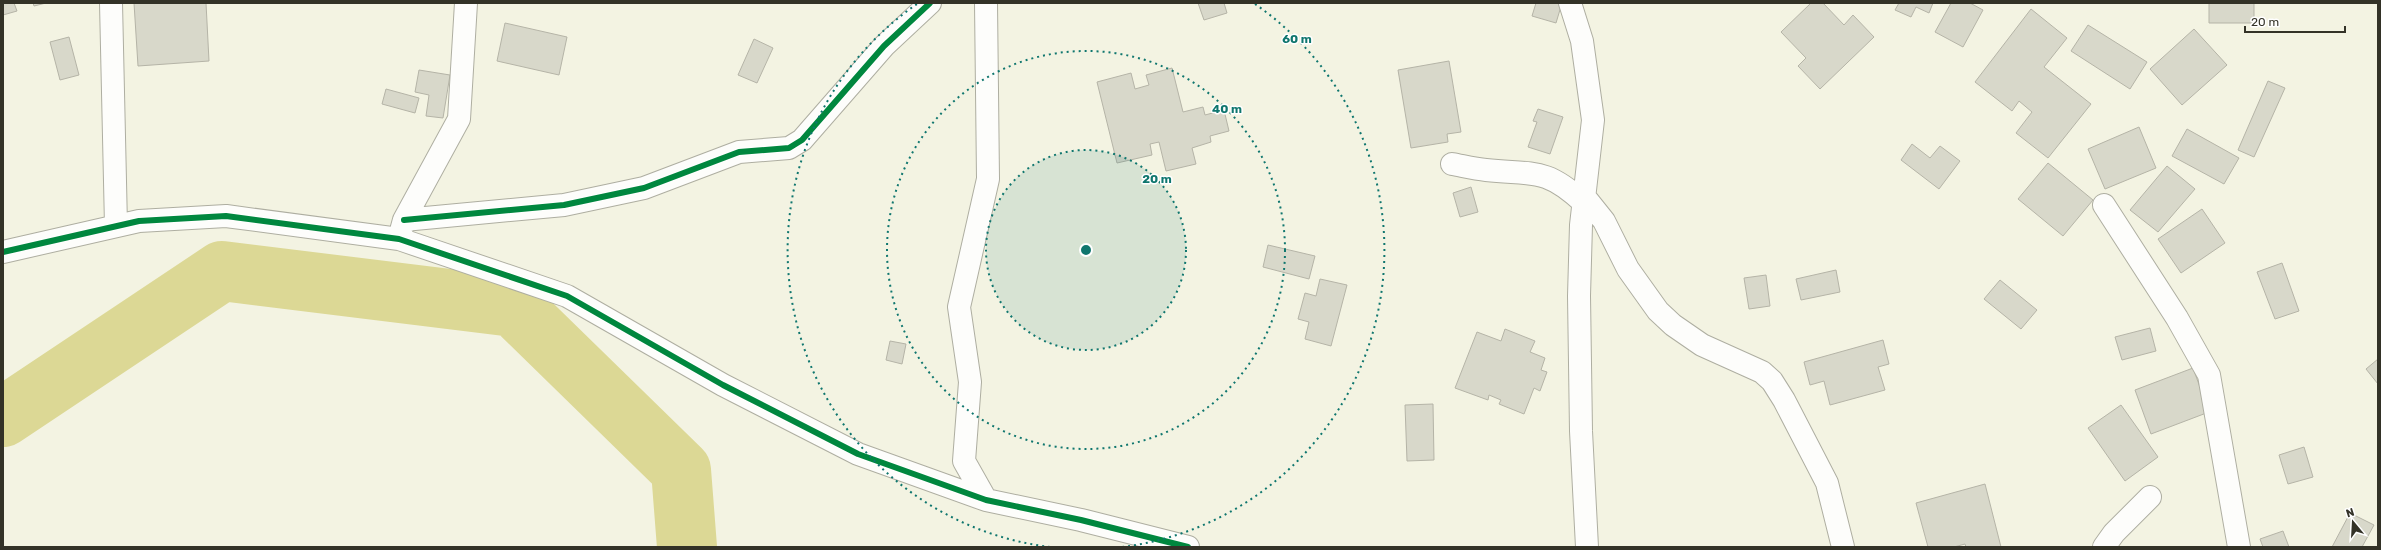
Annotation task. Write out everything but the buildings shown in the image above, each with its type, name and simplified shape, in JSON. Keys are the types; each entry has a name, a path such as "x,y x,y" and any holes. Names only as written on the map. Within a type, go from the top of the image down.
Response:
{"street":[{"path":"111,3 116,226"},
{"path":"401,230 459,119 466,3"},
{"path":"3,252 139,221 226,216 401,230 564,205 644,188 739,152 789,148 802,140 817,125 834,102 884,46 930,3"},
{"path":"986,3 988,180 959,307 970,382 964,461 986,500"},
{"path":"1570,3 1582,42 1593,120 1583,199 1579,296 1581,431 1587,547"},
{"path":"1452,164 1487,170 1530,172 1548,177 1566,187 1583,199 1604,221 1628,269 1658,311 1702,345 1762,372 1772,381 1784,400 1827,483 1843,547"},
{"path":"2104,205 2177,318 2209,375 2239,547"},
{"path":"401,230 567,296 723,385 858,454 986,500 1082,520 1188,547"},
{"path":"2104,547 2114,533 2150,497"}],"waterway":[{"path":"3,417 222,271 514,307 681,470 687,547"}],"cycle path":[{"path":"404,220 564,205 644,188 739,152 789,148 802,140 884,46 930,3"},
{"path":"3,252 139,221 226,216 399,239 567,296 723,385 858,454 986,500 1081,520 1188,547"}]}
